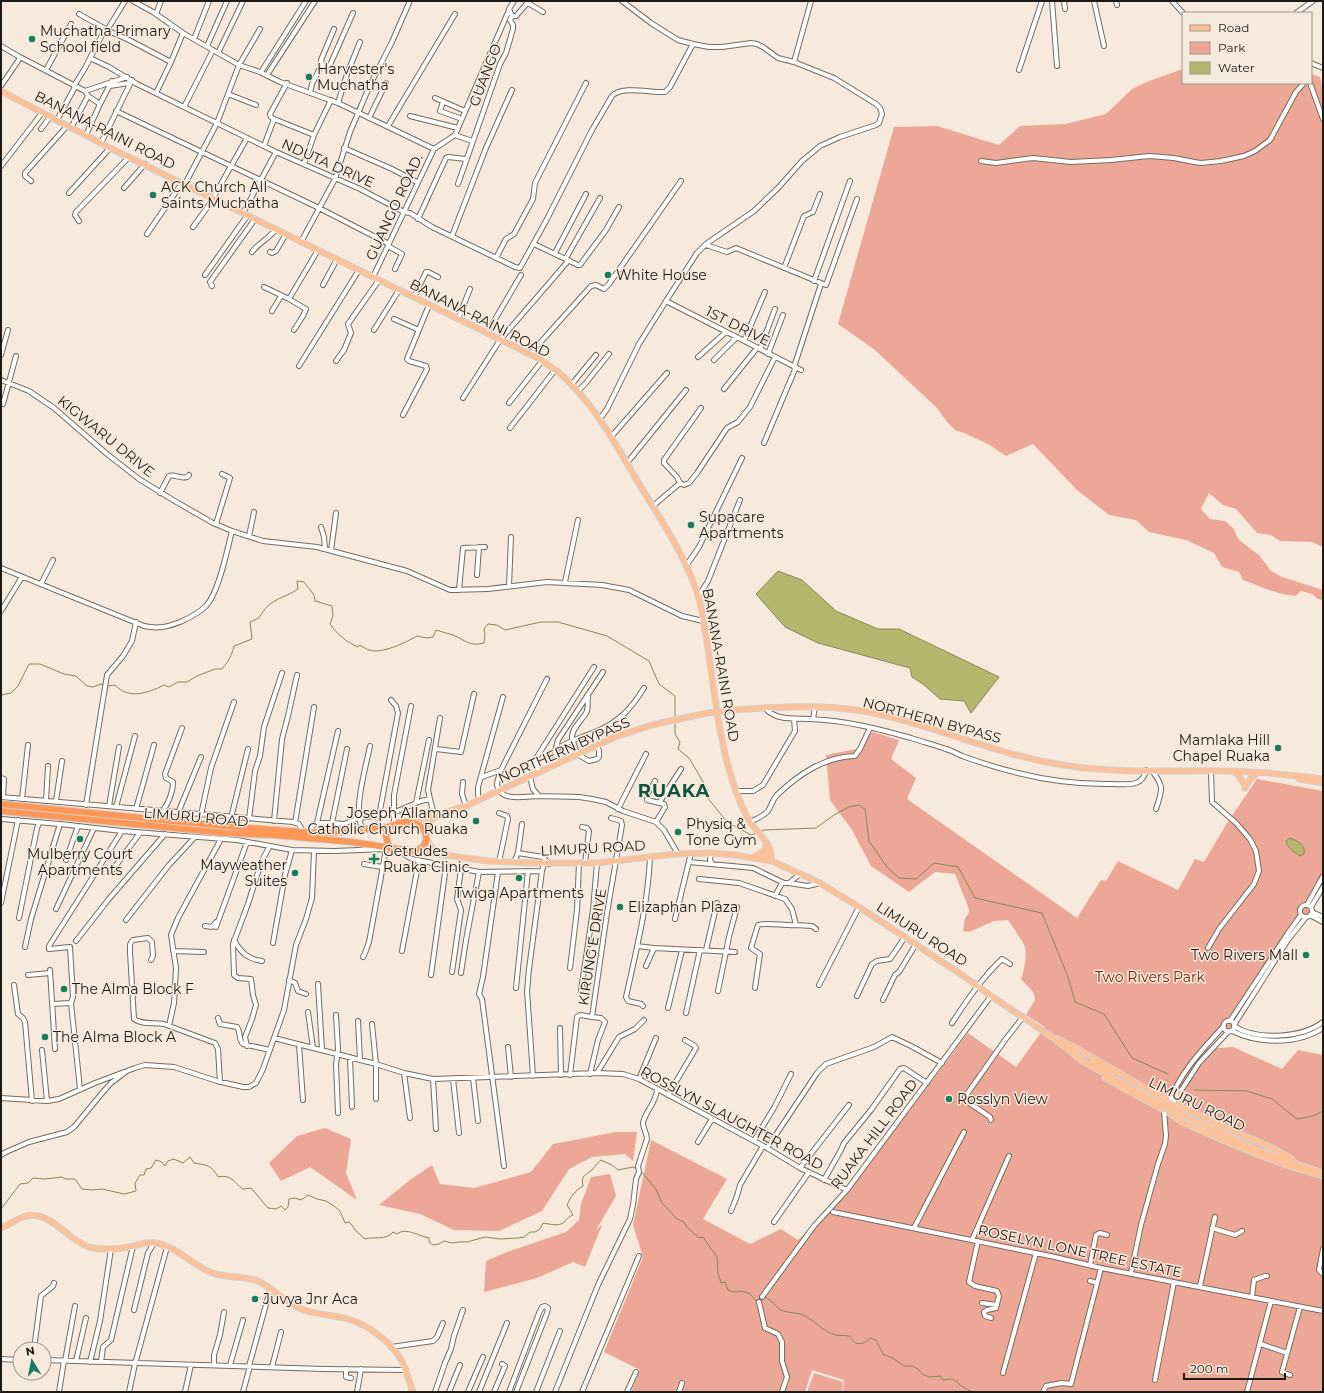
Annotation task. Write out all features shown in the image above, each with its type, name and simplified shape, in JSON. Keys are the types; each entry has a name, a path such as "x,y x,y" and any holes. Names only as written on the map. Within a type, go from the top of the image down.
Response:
{"highway":[{"name":"LIMURU ROAD","path":"1,804 224,826 311,832"},
{"name":"LIMURU ROAD","path":"1,811 225,833 274,835 389,848"},
{"path":"392,826 386,836 389,848 415,851 423,846 426,835 418,824 412,822"},
{"name":"NORTHERN BYPASS","path":"311,832 331,833 364,830 412,822"}],"main road":[{"name":"BANANA-RAINI ROAD","path":"1,91 110,148 530,354 555,370 572,384 600,419 628,463 686,566 698,597 703,620 710,654 722,738 730,774 742,807 750,822 766,842"},
{"name":"NORTHERN BYPASS","path":"412,822 466,806 607,740 652,725 676,719 731,710 782,707 815,707 863,712 917,725 1000,751 1049,763 1097,769 1211,772 1234,771 1323,779"},
{"path":"1234,771 1240,777 1245,786 1257,773"},
{"name":"NORTHERN BYPASS","path":"1293,776 1300,779 1323,783"},
{"path":"436,815 429,822 426,835 431,847 440,854"},
{"path":"766,842 766,860"},
{"path":"766,842 770,850 772,861"},
{"path":"753,858 766,849"},
{"name":"LIMURU ROAD","path":"415,851 499,862 546,864 617,861 678,854 711,853 772,861 820,883 859,907 1111,1074 1260,1151 1323,1172"},
{"name":"LIMURU ROAD","path":"1054,1037 1084,1062 1208,1124 1256,1146 1323,1172"},
{"path":"1181,1091 1181,1110"},
{"path":"1169,1113 1174,1110 1167,1103 1173,1092"},
{"name":"LIMURU ROAD","path":"1167,1103 1169,1113 1175,1118 1226,1141 1297,1169 1323,1176"},
{"path":"1,1228 23,1217 41,1216 49,1220 79,1242 89,1247 103,1250 154,1243 167,1247 209,1272 218,1275 246,1278 256,1281 291,1305 305,1310 348,1319 372,1330 391,1347 401,1359 413,1392"}],"street":[{"path":"57,120 102,35 107,30 125,1"},
{"path":"133,1 156,14 183,33 239,65 261,72 280,82 287,83 331,100 435,148 455,135 509,7 514,1"},
{"path":"156,14 160,1"},
{"path":"194,39 209,1"},
{"path":"207,46 227,1"},
{"path":"218,53 243,1"},
{"path":"261,72 306,1"},
{"path":"267,75 315,1"},
{"path":"600,419 607,409 639,344 697,253 754,211 778,188 802,161 820,146 840,137 876,125 880,120 881,111 876,104 834,78 794,62 778,58 763,46 751,43 722,47 709,47 678,40 651,23 622,1"},
{"path":"794,62 811,1"},
{"path":"1020,70 1042,1"},
{"path":"1052,1 1057,66"},
{"path":"1064,1 1065,9"},
{"path":"1094,1 1104,46"},
{"path":"1172,1 1182,12"},
{"path":"1297,12 1313,1"},
{"path":"512,16 517,16 528,2 543,12"},
{"path":"301,242 336,179 344,148 358,113 409,3"},
{"name":"GUANGO","path":"458,184 500,62 506,53 513,29 513,25 510,20 512,16 509,10"},
{"path":"322,64 328,66 330,65 353,13"},
{"path":"79,14 107,30 171,62"},
{"path":"388,126 455,14"},
{"path":"46,70 71,24"},
{"path":"147,234 183,183 217,123 239,65 260,29"},
{"path":"310,92 312,84 322,64 321,60 334,29"},
{"path":"156,93 183,33"},
{"path":"338,103 347,74 360,42"},
{"path":"619,207 606,230 580,265 534,244 592,130 612,96 618,91 666,92 693,44"},
{"path":"1,46 20,58 85,91 88,96 100,104"},
{"path":"184,107 213,50"},
{"path":"1,86 20,58"},
{"name":"NDUTA DRIVE","path":"90,58 127,77 131,82 276,152 360,189 404,212 410,213 429,226 515,267 520,268 534,244"},
{"path":"1312,63 1323,68"},
{"path":"85,91 111,84 127,77"},
{"path":"111,84 131,82"},
{"path":"100,143 131,82"},
{"path":"287,83 270,114 270,117 314,135"},
{"path":"369,118 386,83"},
{"path":"496,258 506,239 514,234 534,199 535,183 586,83"},
{"path":"86,135 111,84"},
{"path":"981,161 996,163 1033,158 1071,162 1149,156 1201,162 1221,161 1244,156 1255,151 1270,140 1296,92 1303,84"},
{"path":"1310,84 1323,119"},
{"path":"452,236 483,155 512,90"},
{"path":"228,94 256,105"},
{"path":"31,181 25,176 25,173 69,127 88,96"},
{"name":"GUANGO","path":"435,98 465,111"},
{"path":"304,164 314,135 331,100"},
{"name":"GUANGO","path":"443,102 440,111 462,119"},
{"path":"116,111 319,208 388,245 402,254 395,269"},
{"path":"1,166 42,113"},
{"path":"410,116 458,128"},
{"path":"41,128 50,117"},
{"path":"264,146 274,119"},
{"path":"455,135 472,141"},
{"path":"193,227 213,198 247,138"},
{"path":"69,193 110,148"},
{"path":"344,148 392,169 417,182"},
{"name":"GUANGO ROAD.","path":"373,277 417,182 435,148"},
{"path":"205,275 245,214 276,152"},
{"path":"79,221 75,215 76,212 129,157"},
{"path":"418,219 446,158 466,159"},
{"path":"124,188 145,164"},
{"path":"530,354 591,286 595,284 604,289 609,284 681,181"},
{"path":"814,281 850,181"},
{"path":"554,253 586,194"},
{"path":"784,268 804,216 813,212 820,194"},
{"path":"463,398 500,340 568,259 600,198"},
{"path":"706,245 727,252 736,248 821,284 826,284 857,199"},
{"path":"212,286 210,282 255,219"},
{"path":"252,252 254,248 269,238 276,229"},
{"path":"270,252 276,252 286,234"},
{"path":"289,299 318,250"},
{"path":"323,285 337,260"},
{"path":"299,366 359,270"},
{"path":"414,297 426,272 438,277"},
{"path":"487,333 521,275"},
{"path":"336,361 344,350 351,333 348,324 379,280"},
{"path":"764,443 795,367 821,284"},
{"path":"264,287 289,299 306,310 294,330"},
{"path":"458,319 470,289"},
{"path":"374,330 399,290"},
{"path":"744,341 765,292"},
{"path":"272,311 281,296"},
{"name":"1ST DRIVE","path":"666,301 801,370"},
{"path":"403,415 427,369 426,366 407,359 430,305"},
{"path":"724,389 758,348 775,310"},
{"path":"768,354 783,315"},
{"path":"394,319 419,330"},
{"path":"1,354 8,330"},
{"path":"698,357 726,332"},
{"path":"714,360 736,337"},
{"path":"578,391 589,380 608,354"},
{"path":"572,384 596,355"},
{"path":"3,404 16,356"},
{"path":"701,408 664,460 664,463 677,477 680,483 684,485 689,483 697,473 726,428 738,422 750,406 774,357"},
{"path":"509,403 542,361"},
{"path":"510,428 555,370"},
{"path":"611,437 667,374"},
{"name":"KIGWARU DRIVE","path":"1,380 29,391 54,408 107,454 139,479 160,492 216,524 263,541 325,549 407,571 450,590 488,589 565,582 618,587 645,597 682,616 703,620"},
{"path":"628,463 686,390"},
{"path":"686,566 699,547 742,458"},
{"path":"216,524 230,478 222,474"},
{"path":"160,492 169,476 173,475 187,478 189,475"},
{"path":"653,506 680,483"},
{"path":"698,597 708,581 740,500"},
{"path":"249,536 254,512"},
{"path":"331,551 336,513"},
{"path":"565,582 578,520"},
{"path":"321,527 325,549"},
{"path":"1,568 144,626 155,628 166,627 189,618 205,606 210,600 217,582 232,530"},
{"path":"509,586 511,537"},
{"path":"459,590 462,550 465,548 485,548"},
{"path":"477,575 479,548"},
{"path":"41,584 53,560"},
{"path":"1,611 22,577"},
{"path":"86,805 107,675 124,656 132,641 136,622"},
{"path":"540,772 535,764 535,760 594,667"},
{"path":"556,764 554,759 558,740 603,672"},
{"path":"249,820 255,771 260,756 264,727 282,673"},
{"path":"274,821 282,738 297,675"},
{"path":"547,679 501,770 497,783 500,791 504,795 510,797 579,797 606,802 618,809 656,822 664,830 678,854"},
{"path":"555,750 565,743 598,731 616,722 634,703 644,688"},
{"path":"590,692 587,701 588,709 573,733 572,740 576,746 578,754 587,760 592,761 599,757 600,754 597,745"},
{"path":"436,750 461,752 474,694"},
{"path":"480,800 478,790 503,697"},
{"path":"379,816 398,713 396,706 391,700"},
{"path":"201,815 211,768 234,702"},
{"path":"392,826 394,795 411,706"},
{"path":"295,823 314,707"},
{"path":"778,716 782,707"},
{"path":"813,719 815,707"},
{"path":"765,708 770,713 778,716 794,719 813,719 841,722 895,734 945,748 970,759 1014,772 1067,782 1086,784 1132,783 1142,781 1146,770"},
{"path":"436,815 428,790 436,750 440,718"},
{"path":"736,791 753,791 763,785 795,731 794,719"},
{"path":"161,812 166,806 173,786 173,782 166,778 165,774 182,728"},
{"path":"750,822 768,812 772,802 778,795 813,767 830,759 855,756 870,728"},
{"path":"317,823 338,731"},
{"path":"116,807 135,736"},
{"path":"416,803 429,740"},
{"path":"22,799 28,745"},
{"path":"136,809 154,745"},
{"path":"364,830 359,818 361,787 370,746"},
{"path":"109,806 119,747"},
{"path":"231,818 248,748"},
{"path":"331,833 346,749"},
{"path":"618,809 646,754"},
{"path":"178,813 201,757"},
{"path":"56,801 62,761"},
{"path":"46,801 48,766"},
{"path":"659,802 681,769"},
{"path":"482,777 501,770"},
{"path":"1152,771 1161,782 1162,786 1156,809"},
{"path":"1208,948 1219,929 1254,884 1259,871 1256,851 1250,839 1236,823 1212,802 1211,772"},
{"path":"530,777 533,789 539,796"},
{"path":"1,778 4,779 2,797 295,823 299,824 303,832"},
{"path":"654,781 648,793 647,800 659,802 664,804 665,807 656,822"},
{"path":"463,782 462,794 466,806"},
{"path":"311,832 313,825 317,823 344,824 359,818 393,813 416,803 430,799"},
{"path":"499,813 507,816 508,819 499,862"},
{"name":"KIRUNG'E DRIVE","path":"590,1074 598,1040 605,1022 601,1018 592,1017 622,823 611,818"},
{"path":"1,820 18,820 140,833 221,839 292,850 314,851 389,848 382,867 369,942 365,953 362,956"},
{"path":"1,903 18,820"},
{"path":"19,918 39,823"},
{"path":"25,947 31,919 60,824"},
{"path":"514,862 518,853 522,824"},
{"path":"66,860 78,826"},
{"path":"570,968 582,863 589,831 587,828 582,827"},
{"path":"56,909 94,828"},
{"path":"80,1089 71,1003 73,997 70,947 49,949 49,946 122,831"},
{"path":"111,872 140,833"},
{"path":"76,941 95,916 165,834"},
{"path":"126,920 169,865 195,837"},
{"path":"169,1026 174,1003 176,968 171,936 178,918 221,839"},
{"path":"216,927 247,842"},
{"path":"247,1046 245,1037 252,1020 256,1002 253,996 251,980 238,978 234,975 232,949 261,863 269,847"},
{"path":"273,943 285,875 292,850"},
{"path":"403,850 408,857 479,872 542,871"},
{"path":"1,1098 47,1101 59,1098 116,1074 127,1072 145,1065 174,1067 220,1082 243,1087 253,1086 259,1079 284,1010 296,945 312,898 314,851"},
{"path":"518,853 543,857 546,864 542,871 527,991 533,1076"},
{"path":"711,853 710,860 712,864"},
{"path":"675,919 690,854"},
{"path":"643,1006 641,1004 628,1001 626,997 643,916 650,857"},
{"path":"402,952 419,860"},
{"name":"KIRUNG'E DRIVE","path":"581,991 592,917 597,862"},
{"path":"689,862 754,868 782,882 808,886 820,883"},
{"path":"364,864 382,867"},
{"path":"432,974 446,866"},
{"path":"452,972 461,910 457,899 461,869"},
{"path":"516,988 528,871"},
{"path":"461,973 479,872"},
{"path":"498,872 483,977 479,994 482,999 504,1166"},
{"path":"789,883 800,874"},
{"path":"1308,912 1323,876"},
{"path":"699,879 739,883 787,900 792,909 796,925"},
{"path":"775,896 782,882"},
{"path":"1131,1274 1141,1225 1165,1144 1167,1103 1181,1091 1199,1063 1230,1032 1248,998 1288,933 1308,912 1323,887"},
{"path":"706,950 717,903"},
{"path":"718,991 736,907"},
{"path":"819,985 859,907"},
{"path":"1308,912 1323,917"},
{"path":"1308,912 1323,922"},
{"path":"205,926 212,927 218,921"},
{"path":"755,988 760,954 751,948 758,926 765,924 782,926 796,925 812,926 816,928"},
{"path":"857,996 872,964 877,961 890,959 904,936"},
{"path":"151,960 153,956 152,942 148,938 134,940 131,942 130,952 134,1019 138,1021 157,1022 215,1043 218,1049 220,1082"},
{"path":"234,940 244,954 250,958 262,961"},
{"path":"882,1000 895,975 899,972 916,944"},
{"path":"637,946 682,950 735,952"},
{"path":"646,966 654,948"},
{"path":"668,1008 682,950"},
{"path":"686,1013 700,950"},
{"path":"173,951 204,952"},
{"path":"952,1023 992,968 1002,959 1010,964"},
{"path":"28,975 50,971 55,1049"},
{"path":"289,980 295,983 298,991 306,994"},
{"path":"318,984 322,1050"},
{"path":"14,985 18,1014 25,1022 32,1101"},
{"name":"RUAKA HILL ROAD","path":"762,1297 814,1226 847,1190 992,996"},
{"path":"1173,1092 1195,1059 1223,1027 1224,1022 1230,1021 1248,998"},
{"path":"52,1004 71,1003"},
{"path":"308,1012 313,1048"},
{"path":"336,1015 338,1049 336,1065 338,1114"},
{"path":"570,1074 577,1017 580,1015 592,1017"},
{"path":"991,1120 990,1117 968,1102 965,1097 1023,1017"},
{"path":"218,1018 220,1024 237,1027 241,1042 247,1046 270,1050"},
{"path":"597,1073 619,1037 635,1029 644,1020"},
{"path":"358,1021 360,1060"},
{"path":"1230,1021 1240,1030 1253,1034 1282,1035 1308,1031 1323,1022"},
{"path":"372,1024 376,1064 376,1099"},
{"path":"1223,1027 1225,1030 1248,1037 1271,1040 1299,1039 1310,1036 1323,1028"},
{"path":"560,1028 560,1075"},
{"path":"767,1148 817,1073 826,1064 874,1048 892,1037 916,1048 942,1063"},
{"name":"ROSSLYN SLAUGHTER ROAD","path":"274,1038 337,1053 404,1073 433,1079 597,1073 623,1074 639,1079 767,1148 800,1168 847,1190"},
{"path":"639,1079 656,1038"},
{"path":"668,1095 696,1048 684,1040"},
{"path":"299,1044 303,1100"},
{"path":"508,1047 511,1077"},
{"path":"42,1050 47,1101"},
{"path":"350,1057 352,1107"},
{"path":"824,1180 844,1143 871,1110 900,1069 904,1068 926,1083"},
{"path":"1,1155 29,1142 67,1132 82,1118 102,1092 127,1072"},
{"path":"404,1073 410,1118"},
{"path":"754,1141 791,1074"},
{"path":"473,1078 478,1120"},
{"path":"433,1079 436,1129"},
{"path":"453,1079 459,1133"},
{"path":"1176,1086 1181,1091"},
{"path":"555,1392 598,1285 630,1219 636,1180 639,1172 638,1166 647,1139 644,1128 644,1120 655,1099 657,1089"},
{"path":"800,1168 849,1105"},
{"path":"698,1142 712,1119"},
{"path":"914,1228 964,1132"},
{"path":"731,1211 740,1185 762,1146"},
{"path":"972,1240 1009,1156"},
{"path":"774,1222 809,1172"},
{"name":"ROSELYN LONE TREE ESTATE","path":"833,1212 1036,1253 1101,1268 1200,1286 1300,1307 1323,1310"},
{"path":"1200,1286 1215,1217"},
{"path":"1212,1228 1235,1235 1242,1231"},
{"path":"1090,1265 1096,1235 1100,1233 1107,1235"},
{"path":"978,1241 969,1282 975,1286 997,1291 999,1296 995,1309 984,1312 985,1316 990,1318"},
{"path":"134,1310 148,1253 154,1243"},
{"path":"101,1362 103,1347 111,1340 133,1246"},
{"path":"129,1392 135,1364 167,1247"},
{"path":"90,1362 100,1321 111,1249"},
{"path":"1323,1249 1319,1270 1323,1274"},
{"path":"1004,1373 1036,1253"},
{"path":"582,1392 639,1256"},
{"path":"1043,1392 1046,1386 1058,1383 1071,1384 1101,1268"},
{"path":"1252,1297 1254,1280 1267,1276"},
{"path":"1090,1281 1098,1283"},
{"path":"35,1341 41,1296 53,1286 54,1282"},
{"path":"1155,1380 1174,1282"},
{"path":"243,1392 270,1290"},
{"path":"1247,1392 1271,1301"},
{"path":"760,1302 765,1328 778,1334 782,1342 782,1361 788,1377 782,1392"},
{"path":"982,1303 997,1305"},
{"path":"59,1392 75,1306"},
{"path":"509,1392 542,1307 545,1306 548,1308 547,1313 516,1392"},
{"path":"1290,1375 1282,1372 1300,1307"},
{"path":"435,1392 451,1350 463,1310"},
{"path":"214,1365 214,1355 220,1335 224,1312"},
{"path":"76,1361 86,1318"},
{"path":"230,1366 243,1320"},
{"path":"391,1347 433,1342 437,1337 443,1323"},
{"path":"479,1392 507,1324"},
{"path":"536,1392 560,1331"},
{"path":"272,1367 281,1332"},
{"path":"1260,1344 1287,1353"},
{"path":"468,1392 483,1357"},
{"path":"1,1359 12,1360"},
{"path":"52,1360 135,1364 406,1370"},
{"path":"494,1392 505,1366 502,1364"},
{"path":"185,1392 191,1365"},
{"path":"449,1392 460,1365"},
{"path":"346,1369 346,1377 352,1378"},
{"path":"357,1392 361,1369"},
{"path":"627,1392 636,1372"},
{"path":"679,1392 682,1383"}],"green space":[{"path":"1182,69 1182,84 1312,84 1312,74 1320,77 1323,88 1323,547 1312,542 1280,541 1271,535 1257,533 1236,509 1223,505 1209,493 1201,509 1210,519 1225,521 1233,528 1239,540 1259,555 1271,571 1282,577 1323,590 1323,600 1318,599 1312,594 1301,591 1296,596 1282,594 1243,580 1239,572 1222,567 1214,553 1186,540 1149,532 1136,520 1109,515 1077,490 1033,444 1006,456 988,444 955,430 937,408 875,350 838,324 894,127 937,126 999,145 1020,126 1065,124 1106,114 1132,89 1149,81"},
{"name":"Two Rivers Park","path":"872,732 899,740 891,759 916,778 907,799 1077,918 1101,880 1106,881 1118,861 1178,890 1195,859 1204,862 1227,823 1257,779 1323,791 1323,872 1305,905 1310,908 1310,913 1306,916 1300,913 1257,979 1226,1021 1232,1023 1233,1029 1229,1032 1224,1029 1205,1049 1233,1047 1282,1069 1298,1050 1323,1055 1323,1392 843,1392 844,1380 812,1370 805,1392 631,1392 640,1370 604,1352 643,1257 633,1225 651,1140 727,1179 703,1219 750,1244 781,1229 798,1240 848,1192 968,1033 1016,1067 1045,1027 1026,1015 1035,1000 1034,993 1021,979 1025,964 1025,947 1008,920 994,921 969,932 963,931 965,918 969,913 969,909 955,874 935,872 909,892 871,866 852,830 830,800 826,755 861,748"},
{"path":"325,1128 351,1139 346,1173 357,1200 310,1167 281,1181 269,1163 297,1136"},
{"path":"616,1132 637,1132 633,1161 625,1154 592,1157 569,1169 542,1211 499,1231 454,1230 420,1214 379,1205 410,1180 432,1165 440,1184 474,1188 531,1172 553,1144"},
{"path":"610,1174 616,1196 596,1230 602,1225 585,1267 573,1262 537,1278 484,1292 486,1261 507,1252 566,1232 579,1220 581,1204 591,1177"},
{"path":"814,1373 843,1382 842,1392 807,1392"}],"water":[{"path":"778,571 802,580 836,611 878,629 899,629 999,677 971,713 964,701 940,699 923,684 912,677 910,668 818,643 785,627 756,594"},
{"path":"1290,838 1303,846 1304,854 1300,856 1289,848 1286,841"}],"waterway":[{"path":"108,686 115,685 120,690 132,694 139,694 164,685 169,687 178,682 187,682 197,676 215,669 222,669 230,658 234,646 252,639 250,622 259,618 263,611 276,600 298,589 297,581 304,582 314,595 315,601 332,606 333,616 330,624 339,635 353,645 358,647 360,645 366,649 374,651 400,645 417,636 427,638 433,637 436,630 453,635 471,644 484,643 484,629 488,624 497,625 505,630 541,622 558,622 607,636 649,661 659,684 675,696 675,716"},
{"path":"1,695 11,693 18,686 29,664 40,664 64,674 76,676 87,686 93,687 101,684 105,685"},
{"path":"675,723 675,734 680,742 678,749 689,758 708,790 707,797 727,822 751,835 756,833"},
{"path":"761,831 816,828 834,815 849,807 859,805 865,809 869,841 887,867 899,878 916,879 934,863 958,867 975,898 1042,913 1068,977 1075,1002 1104,1014 1132,1058 1168,1074"},
{"path":"1194,1090 1247,1091 1272,1099 1297,1119 1313,1116 1323,1111"},
{"path":"1,1209 20,1184 28,1183 33,1178 45,1179 62,1177 65,1179 75,1179 82,1189 102,1189 124,1194 136,1191 135,1183 140,1175 144,1175 146,1169 151,1168 156,1160 162,1162 165,1166 168,1161 174,1159 183,1163 190,1157 194,1163 211,1168 218,1177 223,1176 232,1179 243,1189 251,1188 268,1208 276,1209 281,1206 285,1210 288,1207 289,1199 295,1198 301,1200 308,1195 326,1201 334,1206 340,1211 345,1223 349,1222 365,1239 383,1237 390,1235 393,1232 397,1234 404,1231 429,1238 429,1242 433,1245 444,1241 452,1243 467,1242 485,1237 500,1239 518,1238 524,1237 530,1232 535,1232 540,1229 543,1223 554,1225 562,1224 573,1215 567,1205 575,1192 583,1186 583,1177 601,1160 612,1165 618,1170 633,1167 637,1169"},
{"path":"640,1170 656,1189 662,1203 677,1219 684,1222 687,1227 699,1238 703,1237 717,1257 718,1273 721,1283 725,1282 728,1290 748,1293 756,1301 761,1297"},
{"path":"764,1297 770,1300 781,1310 796,1313 809,1318 831,1334 849,1336 858,1344 863,1343 870,1338 876,1340 883,1354 904,1366 912,1366 918,1369 922,1374 930,1377 940,1376 943,1380 953,1379 972,1392"}],"place":[{"name":"Muchatha Primary School field","path":"32,39"},
{"name":"Harvester's Muchatha","path":"309,77"},
{"name":"ACK Church All Saints Muchatha","path":"153,195"},
{"name":"White House","path":"608,275"},
{"name":"Supacare Apartments","path":"691,525"},
{"name":"Mamlaka Hill Chapel Ruaka","path":"1278,748"},
{"name":"Joseph Allamano Catholic Church Ruaka","path":"476,821"},
{"name":"Physiq & Tone Gym","path":"678,832"},
{"name":"Mulberry Court Apartments","path":"80,839"},
{"name":"Getrudes Ruaka Clinic","path":"374,859"},
{"name":"Mayweather Suites","path":"295,873"},
{"name":"Twiga Apartments","path":"519,878"},
{"name":"Elizaphan Plaza","path":"620,907"},
{"name":"Two Rivers Mall","path":"1306,955"},
{"name":"The Alma Block F","path":"64,989"},
{"name":"The Alma Block A","path":"45,1037"},
{"name":"Rosslyn View","path":"949,1099"},
{"name":"Juvya Jnr Aca","path":"255,1299"}],"district":[{"name":"RUAKA","path":"674,791"}]}
